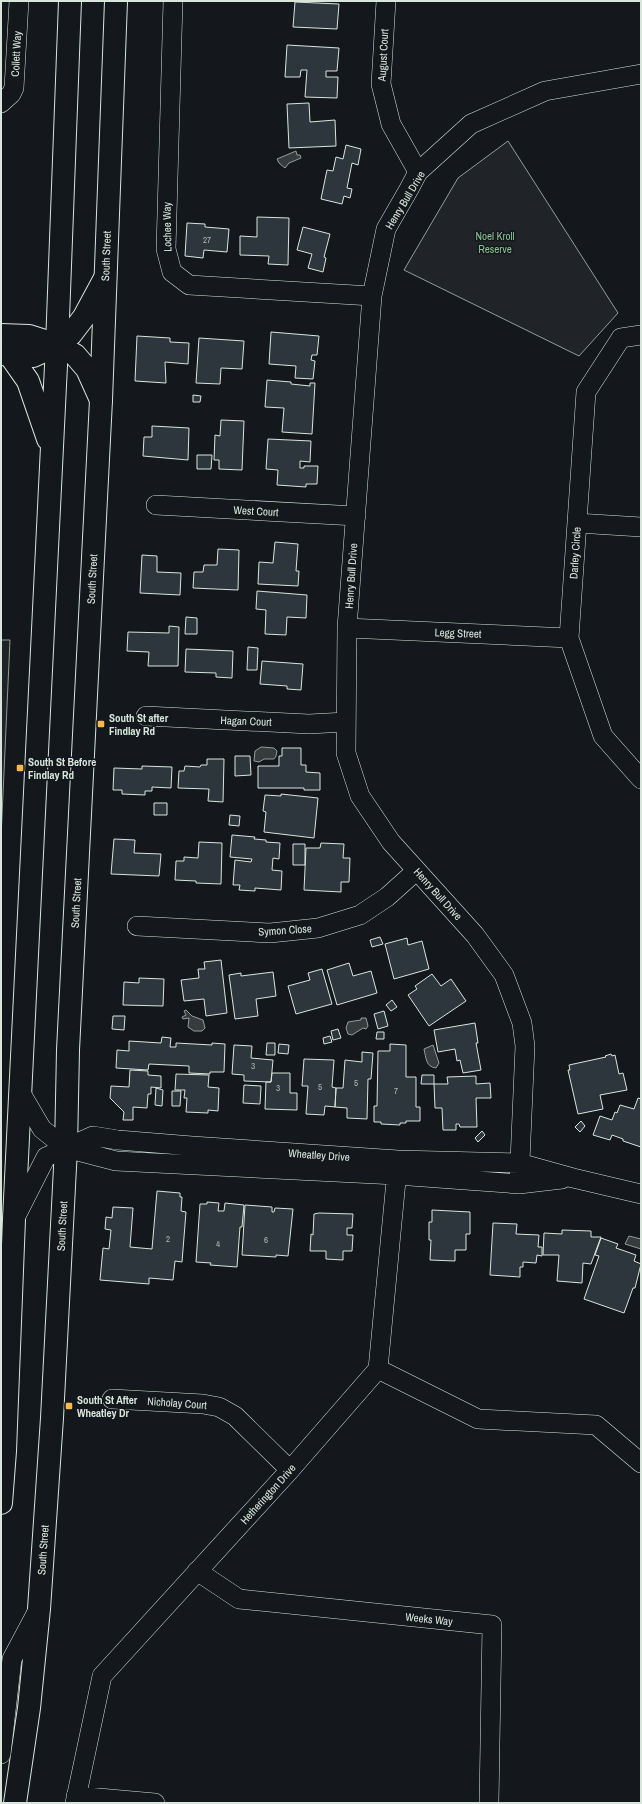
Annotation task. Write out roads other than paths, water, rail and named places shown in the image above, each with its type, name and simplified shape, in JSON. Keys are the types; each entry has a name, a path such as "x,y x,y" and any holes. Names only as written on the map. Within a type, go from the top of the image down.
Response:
{"main road":[{"path":"1,1503 6,1435 14,1219 22,1095 57,345 70,1"},
{"name":"South Street","path":"15,1803 29,1708 39,1609 52,1418 66,1148 68,1050 101,400 116,1"},
{"path":"5,354 33,356 57,345 71,334 84,317 105,278"},
{"path":"1,335 29,336 57,345 75,355 87,369 101,400"},
{"path":"5,354 28,381 52,452"}],"street":[{"name":"Collett Way","path":"1,103 11,94 14,88 19,1"},
{"name":"Lochee Way","path":"173,1 166,249 172,272 189,286 372,296"},
{"name":"August Court","path":"386,1 381,84 391,124 418,172"},
{"name":"Henry Bull Drive","path":"519,1184 525,1046 522,1023 504,975 475,935 391,842 360,796 346,753 347,628 372,296 386,229 418,172 471,124 545,92 641,74"},
{"name":"Darley Circle","path":"641,335 621,338 586,392 569,638 603,736 641,779"},
{"name":"West Court","path":"156,506 356,516"},
{"path":"577,523 641,527"},
{"name":"Legg Street","path":"347,628 569,638"},
{"name":"Hagan Court","path":"146,716 310,724 346,722"},
{"name":"Symon Close","path":"137,926 270,933 318,928 360,915 387,897 416,871"},
{"path":"22,1095 42,1129 66,1148"},
{"name":"Wheatley Drive","path":"14,1219 46,1157 93,1136 118,1140 192,1146 397,1168 519,1184 573,1178"},
{"name":"Wheatley Drive","path":"397,1168 520,1163 573,1178 641,1194"},
{"path":"397,1168 378,1369 478,1419 596,1425 641,1463"},
{"name":"Hetherington Drive","path":"76,1800 102,1676 290,1470 378,1369"},
{"name":"Nicholay Court","path":"112,1399 203,1404 219,1407 235,1416 290,1470"},
{"name":"Weeks Way","path":"197,1571 239,1599 492,1625 489,1803"},
{"path":"1,1754 12,1659 39,1609"},
{"path":"76,1800 155,1803"}],"place":[{"name":"South St after Findlay Rd","path":"101,724"},
{"name":"South St Before Findlay Rd","path":"20,768"},
{"name":"South St After Wheatley Dr","path":"69,1406"}],"park label":[{"name":"Noel Kroll Reserve","path":"495,242"}]}
